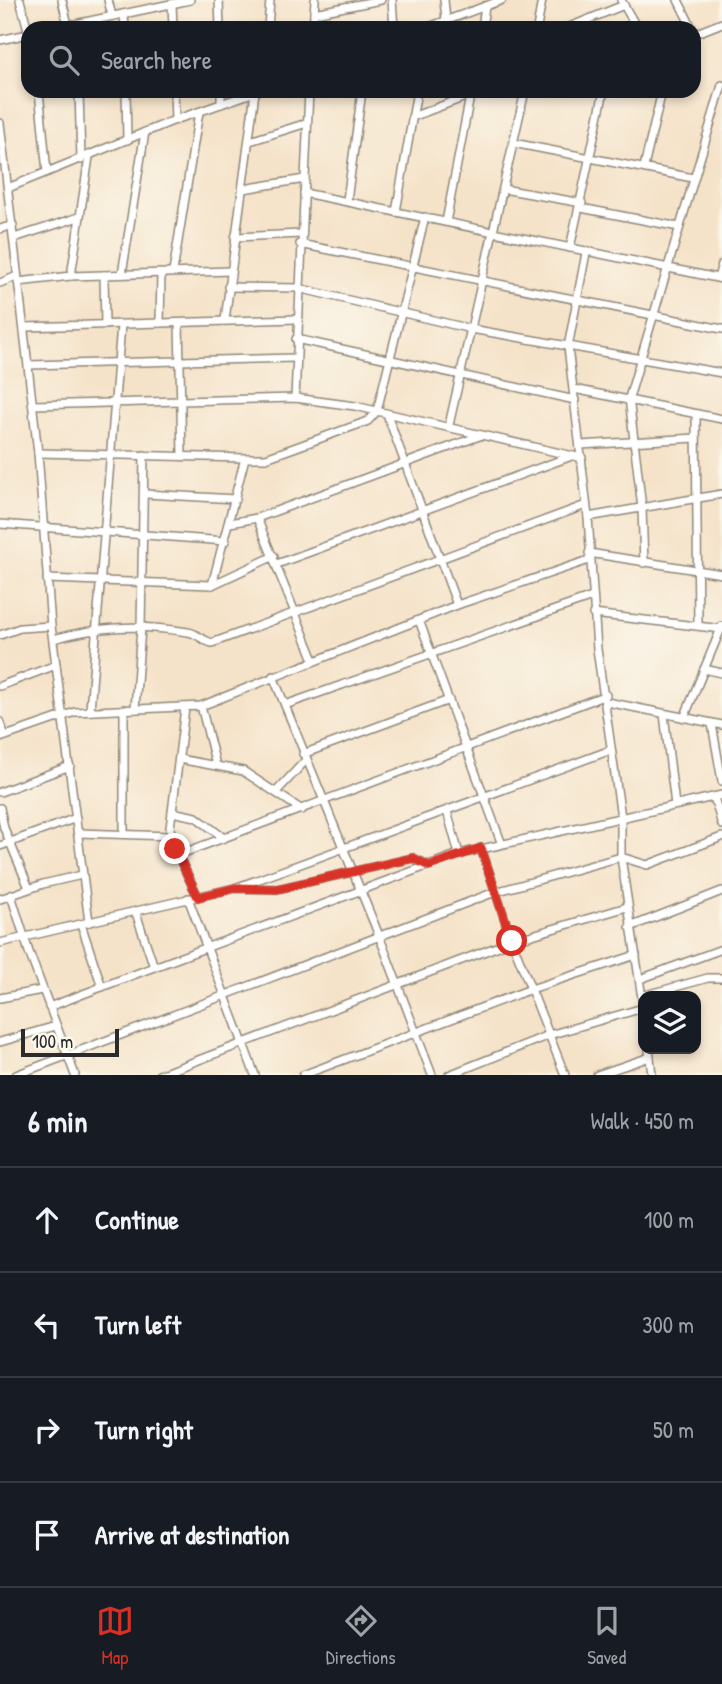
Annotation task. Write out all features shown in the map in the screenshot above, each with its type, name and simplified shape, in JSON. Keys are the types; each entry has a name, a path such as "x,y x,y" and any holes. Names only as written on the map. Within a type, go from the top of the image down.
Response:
{"street":[{"path":"20,0 25,21"},
{"path":"62,0 72,21"},
{"path":"108,0 112,16"},
{"path":"93,21 190,0"},
{"path":"219,0 220,21"},
{"path":"268,21 270,0"},
{"path":"313,21 315,0"},
{"path":"314,13 381,0"},
{"path":"392,0 394,21"},
{"path":"444,0 446,20 502,0"},
{"path":"538,21 542,0"},
{"path":"678,0 688,21"},
{"path":"167,3 171,21"},
{"path":"483,21 489,3"},
{"path":"583,21 623,3 633,21"},
{"path":"124,14 124,21"},
{"path":"701,30 722,23"},
{"path":"0,40 21,34"},
{"path":"644,563 642,508 629,398 722,85"},
{"path":"39,98 47,172"},
{"path":"71,276 85,159 80,98"},
{"path":"126,98 127,140"},
{"path":"174,98 175,120"},
{"path":"221,98 221,104"},
{"path":"8,188 85,159 175,120 238,98"},
{"path":"225,320 255,98"},
{"path":"295,398 309,98"},
{"path":"347,200 361,98"},
{"path":"396,212 415,98"},
{"path":"412,117 459,98"},
{"path":"446,222 470,98"},
{"path":"449,425 524,98"},
{"path":"570,248 582,206 603,98"},
{"path":"643,167 660,98"},
{"path":"173,272 200,112"},
{"path":"250,141 307,122"},
{"path":"0,123 3,178 8,188 29,365 51,626 78,833 85,923 102,987"},
{"path":"122,274 145,132"},
{"path":"513,143 693,178"},
{"path":"243,189 305,179"},
{"path":"503,190 679,227"},
{"path":"304,193 347,200 586,253 720,278 722,264"},
{"path":"14,238 79,217"},
{"path":"38,453 144,454 259,460 368,421 377,411 425,217"},
{"path":"0,229 12,225"},
{"path":"235,237 301,234"},
{"path":"300,244 722,329"},
{"path":"586,253 568,346 588,517 593,614 621,817 621,857 627,907 642,991"},
{"path":"0,283 18,279 71,276 231,271"},
{"path":"160,323 161,274"},
{"path":"104,275 105,325"},
{"path":"228,287 298,288 471,330 722,373"},
{"path":"24,327 297,319"},
{"path":"179,323 182,456"},
{"path":"90,710 121,325"},
{"path":"296,339 575,400"},
{"path":"29,365 295,358"},
{"path":"574,389 629,398 722,419"},
{"path":"33,405 295,398 449,425 582,458"},
{"path":"387,414 457,605"},
{"path":"696,414 698,625"},
{"path":"230,523 257,518 482,435"},
{"path":"580,445 696,438"},
{"path":"135,709 141,628 144,454"},
{"path":"47,579 212,585 276,560 421,512 570,456"},
{"path":"212,585 245,458"},
{"path":"145,494 236,499"},
{"path":"588,517 722,494"},
{"path":"53,639 96,628 141,628 190,632 212,643 586,505"},
{"path":"257,518 314,660"},
{"path":"0,524 43,525 225,541"},
{"path":"0,722 2,737 63,715 90,710 201,706 457,605 589,557 722,575"},
{"path":"285,705 592,597"},
{"path":"593,614 722,628 684,718"},
{"path":"419,620 502,842"},
{"path":"0,635 20,628 51,626"},
{"path":"0,685 56,665"},
{"path":"704,669 722,673"},
{"path":"273,676 380,937 432,1075"},
{"path":"178,855 606,699 722,725"},
{"path":"276,792 305,757 449,700"},
{"path":"201,706 216,765"},
{"path":"185,708 171,836 198,897"},
{"path":"124,709 124,834"},
{"path":"664,714 675,805"},
{"path":"712,724 722,781"},
{"path":"0,943 235,888 343,851 373,836 611,750"},
{"path":"179,759 243,772 302,810"},
{"path":"0,792 70,766"},
{"path":"49,1007 360,890 459,854 502,842 718,796 722,825"},
{"path":"0,808 9,842 29,888"},
{"path":"447,811 459,854"},
{"path":"172,812 197,817 224,838"},
{"path":"0,846 76,818"},
{"path":"78,833 171,836"},
{"path":"16,1075 495,892 621,857 647,866 722,837"},
{"path":"481,848 512,941 565,1075"},
{"path":"235,888 277,889 413,858 429,866"},
{"path":"0,899 29,888 82,875"},
{"path":"631,927 722,891"},
{"path":"11,895 23,937 75,1075"},
{"path":"188,898 255,1075"},
{"path":"159,1075 512,941 627,907"},
{"path":"136,913 154,967"},
{"path":"640,979 722,949"},
{"path":"303,1075 531,989 636,955"},
{"path":"674,991 708,978 722,978"},
{"path":"0,998 42,990"},
{"path":"449,1075 470,1071 549,1035 638,1005"},
{"path":"0,1042 57,1026"},
{"path":"597,1075 647,1054"},
{"path":"649,1054 652,1075"}],"route":[{"path":"175,849 198,897 235,888 277,889 413,858 429,866 481,848 512,941"}]}
